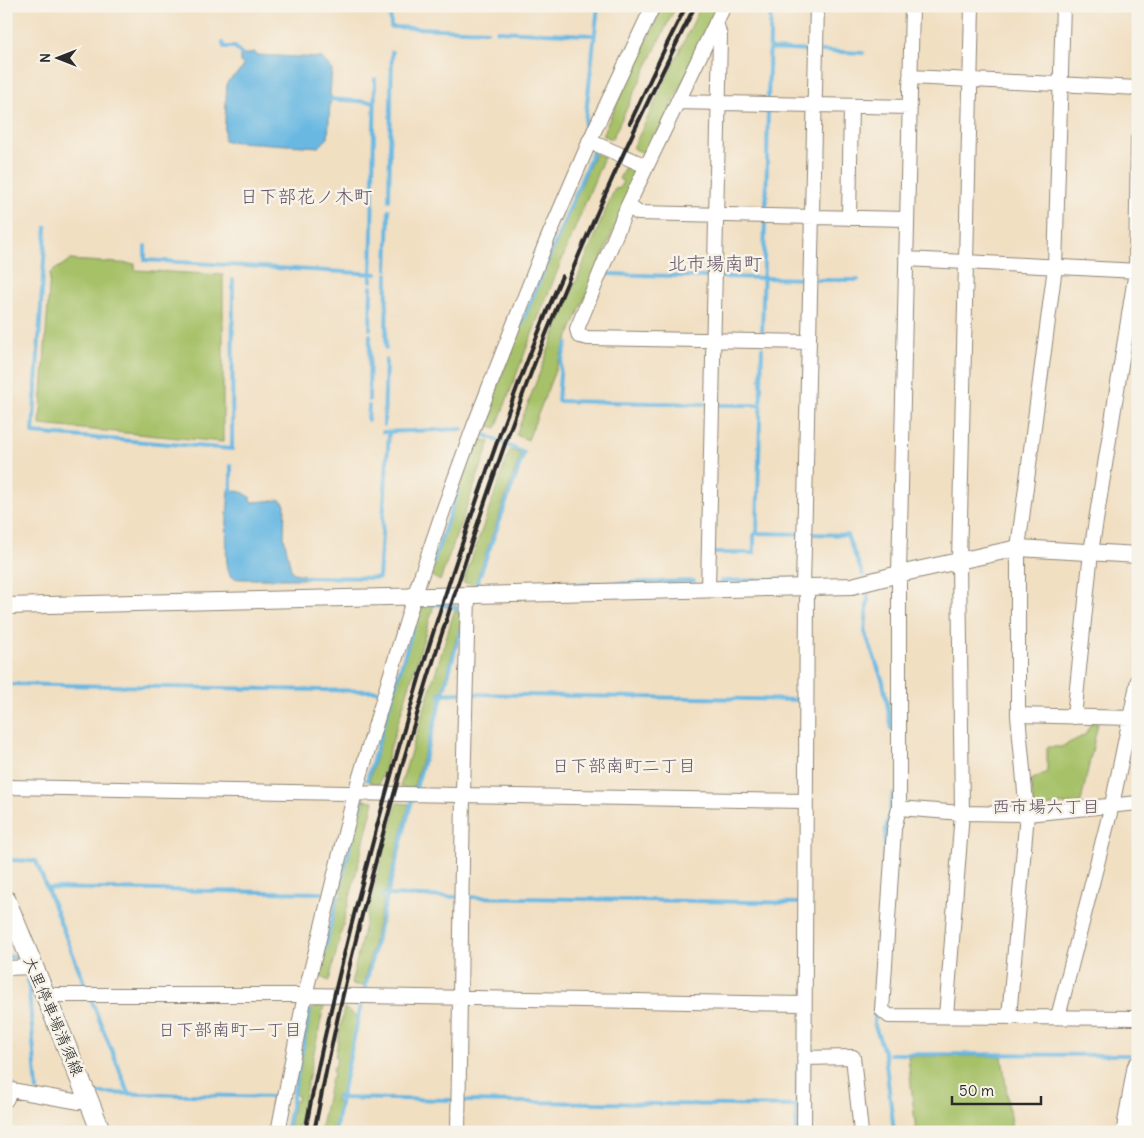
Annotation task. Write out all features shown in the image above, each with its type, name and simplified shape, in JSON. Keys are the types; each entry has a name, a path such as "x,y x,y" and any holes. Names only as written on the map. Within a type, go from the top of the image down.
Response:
{"main road":[{"name":"大里停車場清須線","path":"6,900 101,1132"},
{"path":"1127,1132 1138,1067"}],"street":[{"path":"278,1132 305,996 355,793 414,597 477,416 547,240 589,141 654,6"},
{"path":"724,6 646,166 577,329 579,336 588,338 809,342"},
{"path":"804,1132 805,587 817,6"},
{"path":"912,6 899,574 899,808 894,828 882,1010 889,1016 1138,1018"},
{"path":"946,1016 962,813 959,561 972,6"},
{"path":"1009,1017 1027,814 1018,715 1018,548 1055,267 1063,6"},
{"path":"708,590 720,36 716,22"},
{"path":"910,77 1138,88"},
{"path":"677,102 910,107"},
{"path":"849,218 851,106"},
{"path":"1074,716 1091,552 1137,271 1138,139"},
{"path":"589,141 646,166"},
{"path":"628,206 638,213 907,219"},
{"path":"906,259 1137,271"},
{"path":"6,606 852,586 1018,548 1138,555"},
{"path":"458,1132 468,596"},
{"path":"1058,1017 1112,805 1138,680"},
{"path":"1018,715 1130,718"},
{"path":"6,787 805,801"},
{"path":"899,808 962,813 1027,814 1138,803"},
{"path":"6,968 34,968"},
{"path":"46,995 305,996 804,1004"},
{"path":"804,1058 853,1057 861,1132"},
{"path":"8,1092 80,1102 89,1101"}],"green space":[{"path":"663,6 676,6 612,139 602,135"},
{"path":"701,6 719,6 648,155 633,148"},
{"path":"595,153 604,157 537,321 496,428 483,424 520,329"},
{"path":"625,167 638,173 566,342 528,440 516,435 557,327 615,188 619,189 623,181 619,179"},
{"path":"70,260 135,264 135,270 223,275 223,442 40,425 50,273"},
{"path":"478,438 490,442 440,581 430,575"},
{"path":"510,450 521,454 475,584 463,583"},
{"path":"434,605 379,785 374,784 369,781 420,607"},
{"path":"455,609 462,617 442,692 438,692 438,695 441,697 413,789 400,787"},
{"path":"1091,723 1098,723 1081,802 1037,808 1033,804 1031,780 1047,772 1047,747 1061,747 1085,735"},
{"path":"363,800 374,801 329,981 319,976 338,897 342,897 343,892 340,890"},
{"path":"397,803 409,804 386,893 383,893 382,897 384,899 363,986 351,984 370,903"},
{"path":"324,1006 297,1132 288,1132 294,1101 297,1101 298,1096 295,1094 312,1009"},
{"path":"344,1008 357,1017 341,1096 337,1096 336,1101 339,1103 334,1132 320,1132 331,1078 333,1078 333,1067 335,1067 337,1058 335,1057"},
{"path":"908,1056 1002,1056 1012,1132 916,1132"}],"water":[{"path":"255,52 256,55 322,58 332,69 330,95 332,100 330,102 328,138 319,147 224,141 227,82 243,68 243,64 240,62 240,54 251,54"},
{"path":"229,489 244,493 250,497 252,502 280,500 283,502 285,505 284,537 291,570 294,573 308,576 308,579 240,579 230,575 226,548"}],"waterway":[{"path":"390,6 391,27 487,31"},
{"path":"581,138 584,130 598,6"},
{"path":"768,98 771,6"},
{"path":"497,31 591,35"},
{"path":"223,43 224,47 235,47 243,56"},
{"path":"770,49 812,51"},
{"path":"821,51 863,53"},
{"path":"389,200 392,52"},
{"path":"371,281 375,79"},
{"path":"328,99 374,102"},
{"path":"766,210 768,109"},
{"path":"521,325 593,152"},
{"path":"387,269 389,210"},
{"path":"762,337 765,221"},
{"path":"46,227 33,433 232,449 233,280"},
{"path":"145,246 145,260 376,274"},
{"path":"386,348 387,274"},
{"path":"607,274 708,277"},
{"path":"722,277 806,279"},
{"path":"816,280 858,280"},
{"path":"370,329 371,287"},
{"path":"369,400 370,335"},
{"path":"567,343 561,362 558,401 705,404"},
{"path":"762,348 757,533 799,534"},
{"path":"384,425 386,359"},
{"path":"482,424 492,400"},
{"path":"719,405 761,405"},
{"path":"368,420 369,406"},
{"path":"383,432 463,429"},
{"path":"304,577 379,578 389,432"},
{"path":"474,447 479,432 524,453 477,583 481,587 694,581"},
{"path":"231,466 232,494"},
{"path":"429,574 458,491"},
{"path":"715,553 754,553 754,535 757,533"},
{"path":"810,534 847,535 863,575"},
{"path":"721,581 794,579"},
{"path":"867,591 865,632 883,682 892,729"},
{"path":"425,605 434,604 456,607 464,616"},
{"path":"367,780 416,618"},
{"path":"416,788 461,630"},
{"path":"6,684 377,691"},
{"path":"439,694 461,693"},
{"path":"470,694 801,700"},
{"path":"893,794 886,829 874,1023 885,1055 894,1132"},
{"path":"319,975 362,800"},
{"path":"365,988 412,800"},
{"path":"6,860 36,861 85,985"},
{"path":"47,888 322,893"},
{"path":"382,895 458,897"},
{"path":"466,897 799,903"},
{"path":"6,957 22,956"},
{"path":"28,978 37,1090"},
{"path":"91,999 129,1094"},
{"path":"335,1132 361,1005"},
{"path":"286,1132 310,1010"},
{"path":"890,1054 1129,1055"},
{"path":"796,1132 798,1066"},
{"path":"6,1076 9,1083 14,1086"},
{"path":"98,1093 277,1097"},
{"path":"337,1098 454,1100"},
{"path":"463,1101 797,1106"}],"railway":[{"path":"630,123 686,6"},
{"path":"314,1132 343,995 394,793 413,726 492,480 532,368 582,247 636,128 695,6"},
{"path":"305,1132 337,983 413,697 489,465 531,351 562,276"}],"district":[{"name":"日下部花ノ木町","path":"306,196"},
{"name":"北市場南町","path":"715,263"},
{"name":"日下部南町二丁目","path":"624,766"},
{"name":"西市場六丁目","path":"1046,807"},
{"name":"日下部南町一丁目","path":"230,1030"}]}
